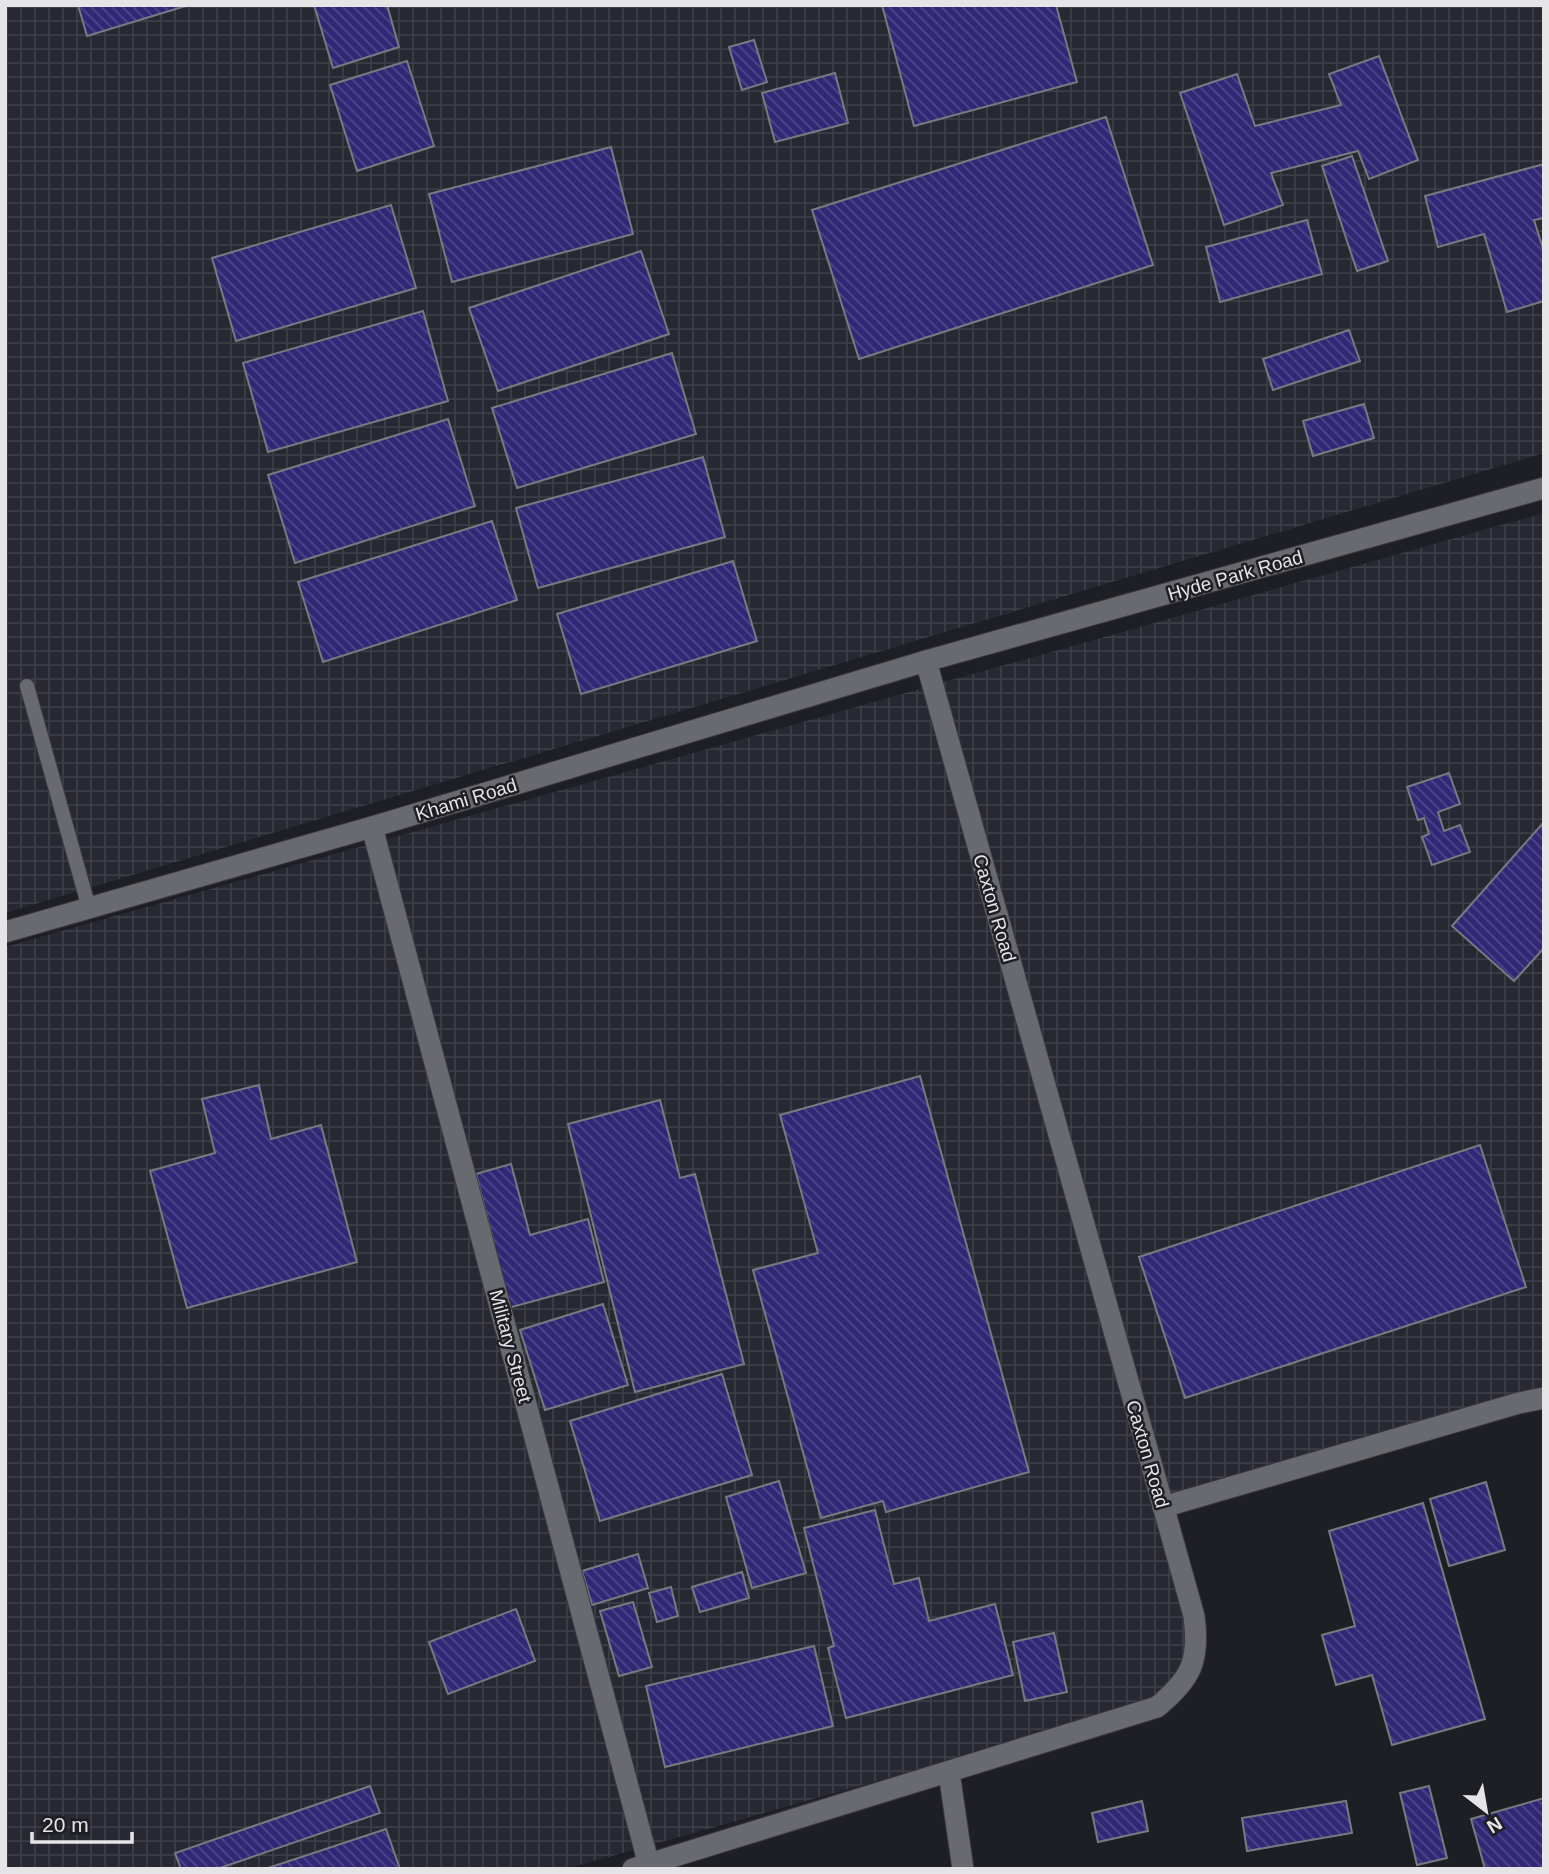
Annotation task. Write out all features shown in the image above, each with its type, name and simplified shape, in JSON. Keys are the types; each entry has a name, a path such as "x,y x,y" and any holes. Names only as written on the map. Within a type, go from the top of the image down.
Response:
{"street":[{"name":"Hyde Park Road","path":"926,661 1544,488"},
{"name":"Khami Road","path":"5,932 372,827 926,661"},
{"name":"Caxton Road","path":"644,1867 1157,1707 1178,1690 1191,1669 1197,1639 1194,1616 926,661"},
{"name":"Military Street","path":"372,827 644,1867"},
{"path":"1163,1507 1544,1398"},
{"path":"949,1772 963,1869"}],"lane":[{"path":"27,686 89,908"}],"shaded area":[{"path":"5,5 1544,5 1544,453 5,913"},
{"path":"1544,513 1544,1395 1155,1504 1188,1616 1186,1666 1152,1703 566,1869 5,1869 5,947"}],"building":[{"path":"78,5 189,5 87,36"},
{"path":"314,5 387,5 399,47 333,68"},
{"path":"882,5 1056,5 1077,82 914,126"},
{"path":"754,40 767,82 742,90 729,47"},
{"path":"1379,56 1418,160 1369,179 1358,151 1271,173 1283,205 1224,225 1180,93 1237,74 1255,126 1341,105 1329,74"},
{"path":"407,61 434,146 357,171 330,85"},
{"path":"835,73 848,123 775,142 762,93"},
{"path":"1106,117 1153,265 859,359 812,210"},
{"path":"611,147 633,234 452,282 429,194"},
{"path":"1352,156 1388,261 1357,271 1322,166"},
{"path":"1544,164 1544,218 1534,220 1544,252 1544,301 1507,312 1484,234 1438,247 1425,196"},
{"path":"391,205 416,288 236,341 212,258"},
{"path":"1307,220 1322,274 1220,302 1206,247"},
{"path":"641,251 669,334 498,391 469,308"},
{"path":"423,311 448,401 268,452 243,363"},
{"path":"1349,330 1360,361 1273,390 1263,359"},
{"path":"672,353 696,434 517,488 492,408"},
{"path":"1364,404 1374,438 1313,456 1303,421"},
{"path":"448,419 475,506 295,563 268,475"},
{"path":"703,457 725,537 538,588 516,508"},
{"path":"492,521 517,600 323,662 298,582"},
{"path":"733,561 757,641 581,694 557,614"},
{"path":"1449,773 1460,804 1438,812 1444,831 1460,825 1470,852 1432,865 1422,837 1429,834 1424,818 1418,820 1407,787"},
{"path":"1544,822 1544,948 1514,981 1452,926"},
{"path":"920,1076 1029,1472 886,1512 883,1501 821,1518 753,1270 818,1253 780,1115"},
{"path":"259,1085 271,1139 321,1125 357,1262 187,1308 150,1171 215,1153 202,1099"},
{"path":"660,1100 680,1178 695,1174 744,1364 635,1392 568,1124"},
{"path":"1480,1145 1526,1287 1185,1398 1139,1257"},
{"path":"511,1164 530,1235 588,1219 604,1282 508,1308 476,1174"},
{"path":"603,1304 628,1385 545,1410 520,1330"},
{"path":"722,1374 752,1475 600,1521 570,1421"},
{"path":"779,1481 806,1573 752,1588 726,1497"},
{"path":"1486,1482 1505,1550 1449,1566 1430,1499"},
{"path":"1423,1503 1485,1719 1392,1745 1372,1675 1336,1685 1322,1635 1355,1626 1329,1531"},
{"path":"875,1510 894,1584 919,1578 929,1621 995,1604 1013,1675 846,1718 828,1648 834,1646 804,1528"},
{"path":"638,1554 648,1588 592,1605 582,1571"},
{"path":"742,1572 749,1598 700,1612 692,1587"},
{"path":"671,1587 678,1616 657,1622 649,1593"},
{"path":"633,1602 652,1667 619,1676 600,1611"},
{"path":"516,1609 535,1661 448,1694 429,1642"},
{"path":"1054,1633 1067,1692 1025,1701 1013,1642"},
{"path":"814,1646 833,1726 665,1767 646,1686"},
{"path":"370,1786 380,1813 217,1869 181,1869 175,1853"},
{"path":"1429,1786 1447,1858 1417,1865 1400,1793"},
{"path":"1544,1798 1544,1869 1485,1869 1471,1819"},
{"path":"1142,1801 1148,1831 1098,1842 1092,1813"},
{"path":"1346,1801 1352,1833 1247,1851 1242,1818"},
{"path":"386,1829 400,1869 265,1869"}]}
